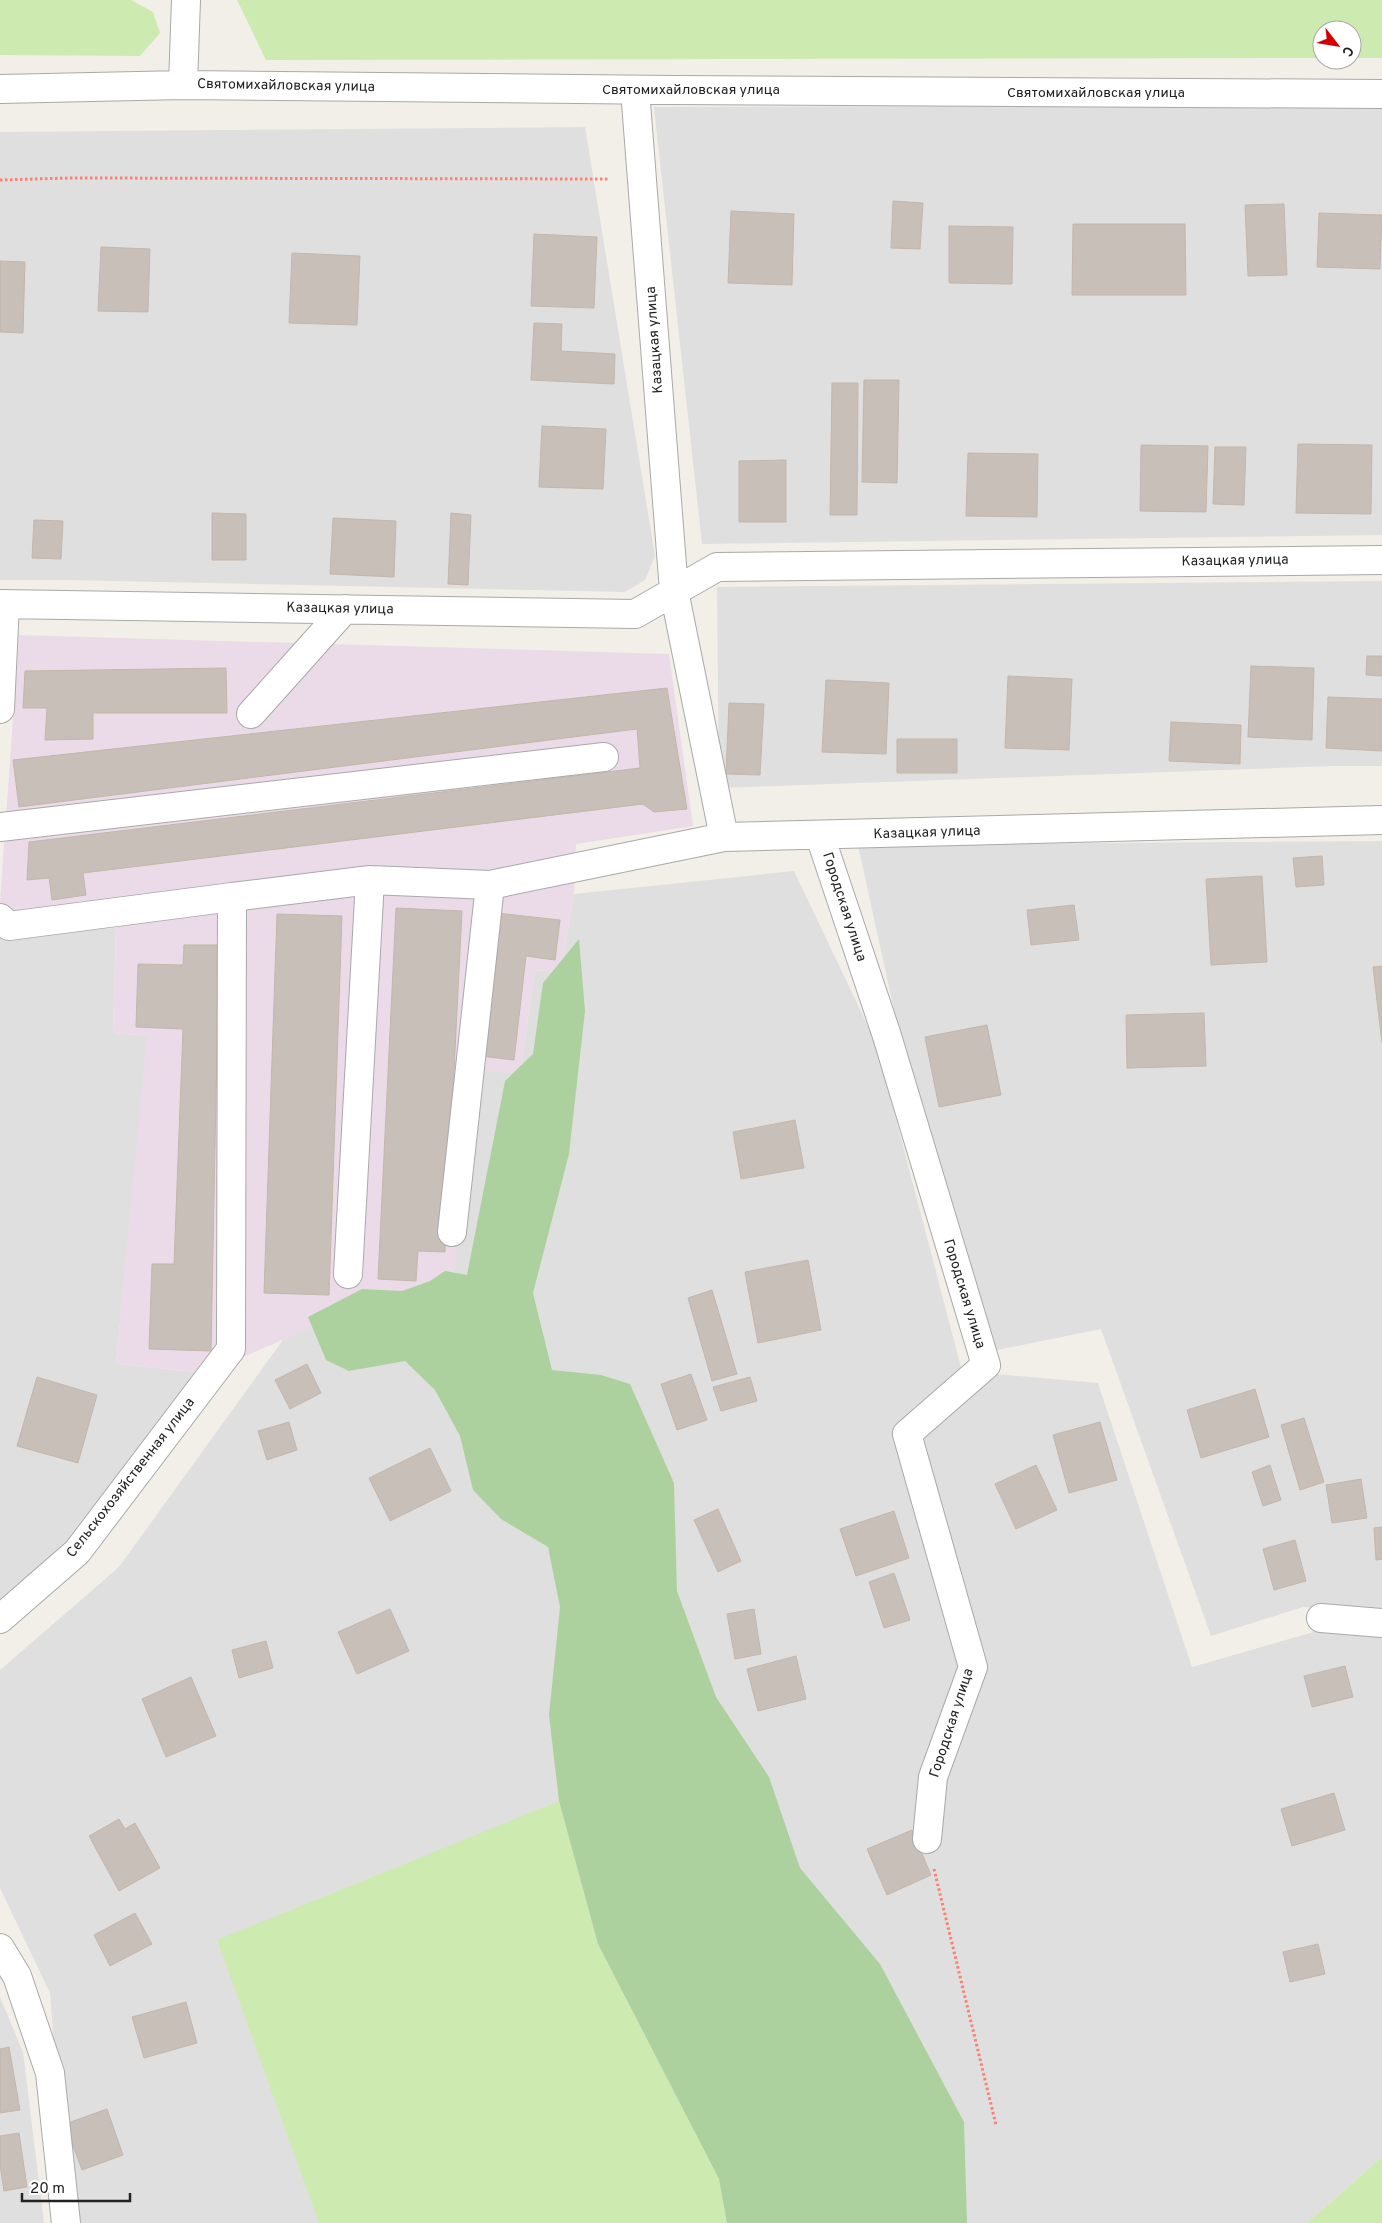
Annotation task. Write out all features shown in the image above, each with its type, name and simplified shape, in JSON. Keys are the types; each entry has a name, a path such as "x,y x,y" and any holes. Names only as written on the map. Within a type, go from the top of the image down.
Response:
{"street":[{"path":"183,85 186,0"},
{"name":"Святомихайловская улица","path":"0,89 183,85 635,90 1382,94"},
{"name":"Казацкая улица","path":"635,90 674,590 724,838 1382,820"},
{"name":"Казацкая улица","path":"2,604 635,614 717,567 1382,560"},
{"path":"0,709 2,604"},
{"path":"251,714 345,609"},
{"path":"0,827 604,757"},
{"name":"Городская улица","path":"820,836 887,1036 986,1365 907,1434 973,1667 933,1777 927,1839"},
{"path":"5,922 370,880 490,885 724,838"},
{"path":"348,1274 370,880"},
{"path":"452,1232 490,885"},
{"name":"Сельскохозяйственная улица","path":"0,1619 77,1552 231,1350 232,897"},
{"path":"1321,1618 1382,1623"},
{"path":"0,1948 17,1976 50,2072 66,2223"}],"path":[{"path":"0,180 70,178 642,179"},
{"path":"927,1839 996,2125"}],"shaded area":[{"path":"1382,105 1382,535 702,544 654,107"},
{"path":"585,127 655,556 645,580 625,592 0,580 0,132"},
{"path":"1382,581 1382,766 1334,766 719,788 717,587"},
{"path":"19,635 669,654 693,826 576,844 574,894 561,972 535,970 520,1073 478,1071 452,1290 329,1320 206,1373 116,1364 147,1036 113,1033 117,904 11,917 0,902"},
{"path":"1382,841 1382,1611 1303,1607 1211,1636 1101,1329 992,1351 897,1024 858,845"},
{"path":"794,871 876,1043 962,1371 1098,1383 1192,1667 1324,1629 1382,1635 1382,2157 1307,2223 79,2223 63,2163 50,1993 0,1888 0,1670 119,1567 478,1070 520,1073 535,970 561,972 574,894"},
{"path":"116,928 113,1033 148,1036 116,1364 206,1373 62,1547 0,1598 0,936"},
{"path":"0,1997 23,2052 44,2223 0,2223"}],"green space":[{"path":"0,0 131,0 153,12 160,33 140,56 0,55"},
{"path":"237,0 1382,0 1382,58 1362,58 1362,20 1312,20 1312,58 266,60"},
{"path":"579,939 585,1011 569,1154 533,1293 552,1370 601,1375 630,1384 674,1483 677,1591 716,1697 769,1777 800,1868 880,1964 964,2122 967,2223 727,2223 719,2179 598,1944 559,1801 549,1715 560,1607 548,1547 501,1519 473,1490 460,1436 435,1390 405,1361 349,1371 326,1360 308,1317 362,1289 402,1291 430,1281 445,1271 467,1275 505,1081 533,1054 543,983"},
{"path":"559,1801 598,1944 719,2179 727,2223 319,2223 217,1940"},
{"path":"1382,2157 1382,2223 1307,2223"}],"building":[{"path":"893,201 923,203 920,249 891,248"},
{"path":"1284,204 1287,275 1248,276 1245,205"},
{"path":"731,211 794,214 792,285 728,283"},
{"path":"1319,213 1382,215 1380,269 1317,267"},
{"path":"1073,224 1185,224 1186,295 1072,295"},
{"path":"949,226 1013,227 1012,284 949,283"},
{"path":"534,234 597,237 594,308 531,306"},
{"path":"101,247 150,249 148,312 98,311"},
{"path":"292,253 360,256 357,325 289,323"},
{"path":"0,261 25,262 23,333 0,332"},
{"path":"534,323 562,324 561,351 615,354 614,384 531,380"},
{"path":"864,380 899,380 897,483 862,482"},
{"path":"832,383 858,383 857,515 830,515"},
{"path":"542,426 606,429 603,489 539,487"},
{"path":"1298,444 1372,445 1371,514 1296,513"},
{"path":"1141,445 1208,446 1206,512 1140,511"},
{"path":"1215,447 1246,447 1244,505 1213,504"},
{"path":"968,453 1038,454 1037,517 966,516"},
{"path":"786,460 786,522 739,522 739,461"},
{"path":"212,513 246,514 246,560 212,560"},
{"path":"451,513 471,515 468,585 448,584"},
{"path":"333,518 396,521 394,577 330,574"},
{"path":"34,520 63,521 61,559 32,558"},
{"path":"1367,656 1382,656 1382,676 1366,675"},
{"path":"1251,666 1314,668 1312,740 1248,737"},
{"path":"226,668 227,713 93,713 93,739 45,740 47,708 23,708 25,671"},
{"path":"1008,676 1072,679 1069,750 1005,748"},
{"path":"826,680 889,683 886,754 822,752"},
{"path":"667,688 687,809 654,812 643,804 83,873 86,895 52,900 49,878 27,880 29,842 640,768 637,729 19,807 13,760"},
{"path":"1328,697 1382,699 1382,751 1326,748"},
{"path":"729,703 764,704 760,775 726,774"},
{"path":"1171,722 1241,725 1240,764 1169,761"},
{"path":"897,739 957,739 957,773 897,773"},
{"path":"1322,856 1324,885 1296,887 1293,858"},
{"path":"1262,876 1267,962 1211,965 1206,879"},
{"path":"1074,905 1079,940 1031,945 1027,910"},
{"path":"396,908 462,911 445,1252 418,1251 416,1281 378,1279"},
{"path":"497,913 560,920 555,960 526,956 514,1060 480,1056"},
{"path":"277,914 342,916 329,1295 264,1293"},
{"path":"184,945 219,945 211,1351 149,1349 152,1264 174,1264 183,1029 136,1027 138,964 183,965"},
{"path":"1382,966 1382,1043 1373,967"},
{"path":"1204,1013 1206,1066 1127,1068 1126,1015"},
{"path":"987,1025 1001,1095 939,1107 925,1037"},
{"path":"795,1120 804,1168 741,1179 733,1132"},
{"path":"808,1260 821,1330 758,1343 745,1272"},
{"path":"712,1290 737,1374 712,1381 688,1298"},
{"path":"307,1364 321,1393 290,1409 275,1380"},
{"path":"691,1374 707,1420 677,1430 661,1384"},
{"path":"37,1377 97,1395 78,1463 17,1446"},
{"path":"750,1377 757,1401 721,1411 713,1387"},
{"path":"1255,1389 1269,1437 1201,1458 1187,1410"},
{"path":"1304,1418 1324,1482 1300,1490 1281,1425"},
{"path":"289,1422 297,1450 267,1460 258,1431"},
{"path":"1100,1422 1117,1480 1069,1493 1053,1435"},
{"path":"430,1448 451,1491 390,1521 369,1478"},
{"path":"1036,1465 1057,1510 1016,1529 995,1484"},
{"path":"1270,1465 1281,1500 1263,1506 1252,1472"},
{"path":"1361,1479 1367,1518 1332,1523 1326,1485"},
{"path":"718,1509 741,1561 718,1572 694,1520"},
{"path":"894,1511 909,1558 856,1576 840,1529"},
{"path":"1382,1527 1382,1559 1376,1560 1374,1528"},
{"path":"1295,1540 1306,1581 1274,1590 1263,1549"},
{"path":"894,1573 910,1620 884,1628 869,1582"},
{"path":"390,1609 409,1651 357,1674 338,1632"},
{"path":"754,1609 761,1654 735,1659 727,1614"},
{"path":"266,1641 273,1668 239,1678 232,1650"},
{"path":"796,1656 806,1699 758,1711 747,1669"},
{"path":"1345,1666 1353,1697 1312,1707 1304,1676"},
{"path":"191,1677 216,1736 166,1757 142,1699"},
{"path":"1334,1793 1345,1830 1292,1846 1281,1809"},
{"path":"119,1819 125,1829 135,1823 160,1868 119,1891 89,1836"},
{"path":"912,1830 931,1875 887,1895 867,1849"},
{"path":"135,1913 152,1944 110,1966 94,1935"},
{"path":"1318,1944 1325,1974 1290,1982 1283,1952"},
{"path":"186,2002 197,2043 144,2058 132,2017"},
{"path":"9,2047 20,2110 0,2113 0,2049"},
{"path":"107,2109 123,2155 82,2170 65,2124"},
{"path":"19,2133 27,2187 4,2191 0,2165 0,2136"}]}
